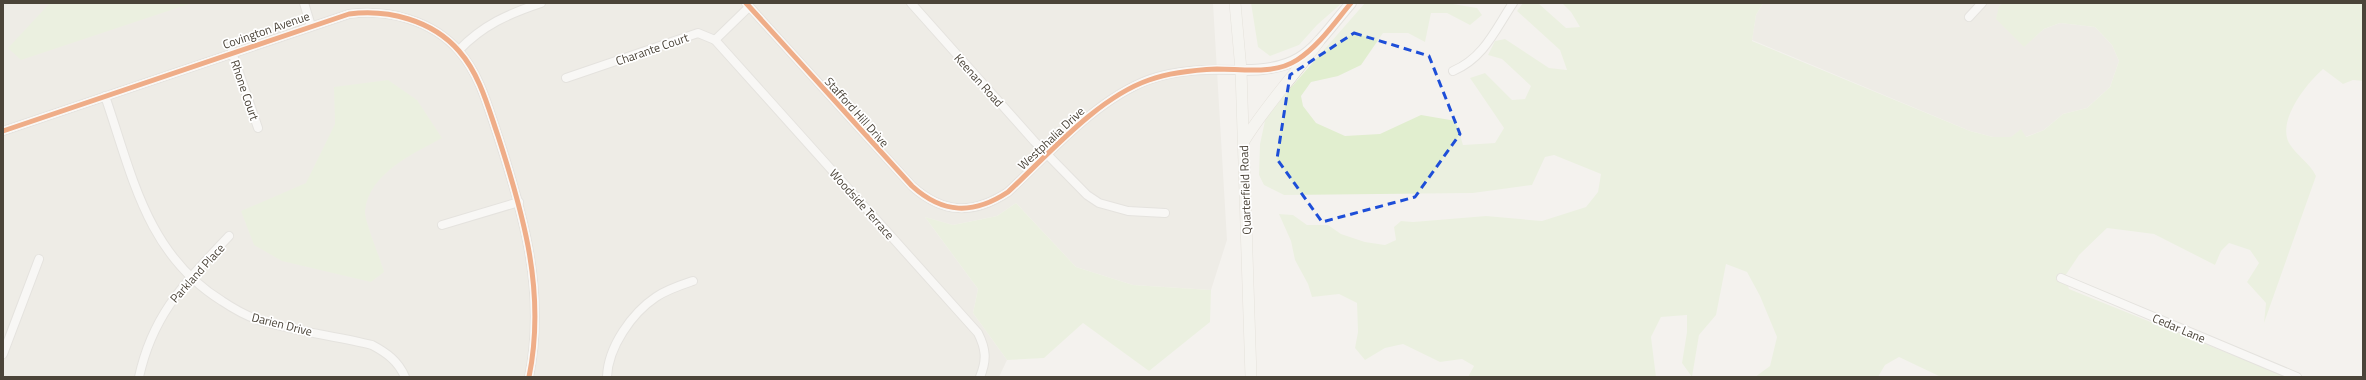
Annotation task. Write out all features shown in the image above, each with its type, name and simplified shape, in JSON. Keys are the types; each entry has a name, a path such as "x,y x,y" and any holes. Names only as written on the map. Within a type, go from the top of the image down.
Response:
{"main road":[{"name":"Quarterfield Road","path":"1235,3 1242,70 1251,377"},
{"path":"1243,142 1261,114 1298,70 1319,41"}],"street":[{"path":"304,3 311,26"},
{"path":"459,50 481,29 496,20 541,3"},
{"name":"Keenan Road","path":"911,3 1075,184 1099,203 1128,211 1165,213"},
{"path":"1242,70 1282,66 1296,61 1319,41 1351,3"},
{"path":"1453,72 1468,65 1479,56 1513,3"},
{"path":"1969,18 1982,3"},
{"path":"715,40 747,5"},
{"name":"Stafford Hill Drive","path":"747,5 912,186 939,204 949,207 970,208"},
{"name":"Covington Avenue","path":"3,130 349,14 383,13 415,21 429,28 459,50 478,80 519,202 530,246 534,292 533,348 529,377"},
{"name":"Charante Court","path":"566,78 698,33 715,40"},
{"name":"Woodside Terrace","path":"715,40 978,333 986,354 985,365 980,377"},
{"name":"Rhone Court","path":"232,52 258,128"},
{"name":"Westphalia Drive","path":"970,208 995,201 1008,192 1108,100 1142,82 1186,71 1242,70"},
{"name":"Darien Drive","path":"105,96 148,218 169,254 191,278 230,306 262,321 372,345 385,352 396,361 405,377"},
{"path":"442,225 519,202"},
{"name":"Parkland Place","path":"139,377 148,344 168,305 229,236"},
{"path":"3,354 38,259"},
{"name":"Cedar Lane","path":"2060,278 2297,377"},
{"path":"607,377 613,351 621,334 637,314 656,297 693,280"}],"highlighted area":[{"path":"1354,33 1429,56 1460,134 1415,197 1322,222 1277,159 1290,75"}],"shaded area":[{"path":"3,3 1213,3 1227,240 1211,290 1133,285 1076,267 1016,203 997,216 953,225 925,217 978,289 973,313 1007,360 999,377 3,377"},
{"path":"1763,3 2003,3 1999,6 2016,38 2024,46 2044,29 2060,23 2095,27 2112,45 2119,61 2110,87 2087,108 2063,114 2044,130 2025,137 1993,137 1970,131 1752,40 1756,15"}],"green space":[{"path":"50,3 192,3 21,60 8,48"},
{"path":"1251,3 1342,3 1317,25 1299,45 1270,56 1258,47"},
{"path":"1365,3 1447,3 1477,8 1482,15 1470,25 1447,13 1431,13 1425,42 1408,33 1383,33 1361,65 1338,76 1311,82 1301,96 1303,106 1316,123 1345,136 1380,134 1421,115 1456,121 1463,145 1495,143 1504,128 1470,78 1485,73 1512,100 1525,99 1531,86 1502,59 1488,55 1495,41 1505,39 1549,68 1567,70 1560,50 1517,11 1523,3 1538,3 1566,28 1580,27 1571,12 1562,3 1763,3 1756,15 1752,41 1970,131 1993,137 2011,137 2021,129 2026,137 2044,130 2063,114 2087,108 2110,87 2119,61 2112,45 2095,27 2060,23 2044,29 2024,47 1996,19 1999,6 2003,3 2363,3 2363,81 2353,80 2343,84 2323,69 2309,83 2290,113 2286,134 2289,143 2316,176 2264,323 2266,303 2247,282 2259,263 2250,250 2229,243 2221,251 2215,265 2154,234 2107,228 2079,255 2065,276 2069,289 2287,377 1941,377 1899,357 1885,365 1878,377 1755,377 1770,366 1777,337 1760,296 1747,272 1726,264 1716,315 1699,335 1692,377 1682,363 1687,332 1687,315 1661,317 1651,337 1656,377 1468,377 1474,366 1462,359 1440,362 1403,344 1385,348 1365,360 1355,348 1358,332 1357,303 1339,294 1312,297 1308,284 1295,260 1291,241 1279,214 1293,215 1307,225 1328,225 1341,234 1365,242 1385,245 1396,240 1394,227 1401,221 1413,222 1486,216 1542,221 1586,207 1598,192 1601,174 1554,155 1545,157 1532,185 1473,193 1284,195 1264,185 1259,175 1260,144 1266,116"},
{"path":"388,80 417,100 442,138 394,166 383,175 368,198 365,216 384,272 371,282 282,261 254,245 241,211 306,183 335,124 334,87"},
{"path":"1016,203 1076,267 1133,285 1211,290 1210,322 1149,371 1083,323 1044,358 1007,360 973,313 978,289 925,217 953,225 997,216"}],"cycle path":[{"path":"746,3 912,186 935,202 958,208 970,208 983,205 1008,192 1074,129 1111,100 1130,88 1157,77 1183,72 1217,69 1258,70 1278,68 1288,65 1312,48 1351,3"},
{"path":"3,131 349,14 379,13 394,15 423,24 448,40 459,51 473,70 487,103 507,166 524,225 534,285 534,346 529,377"}]}
